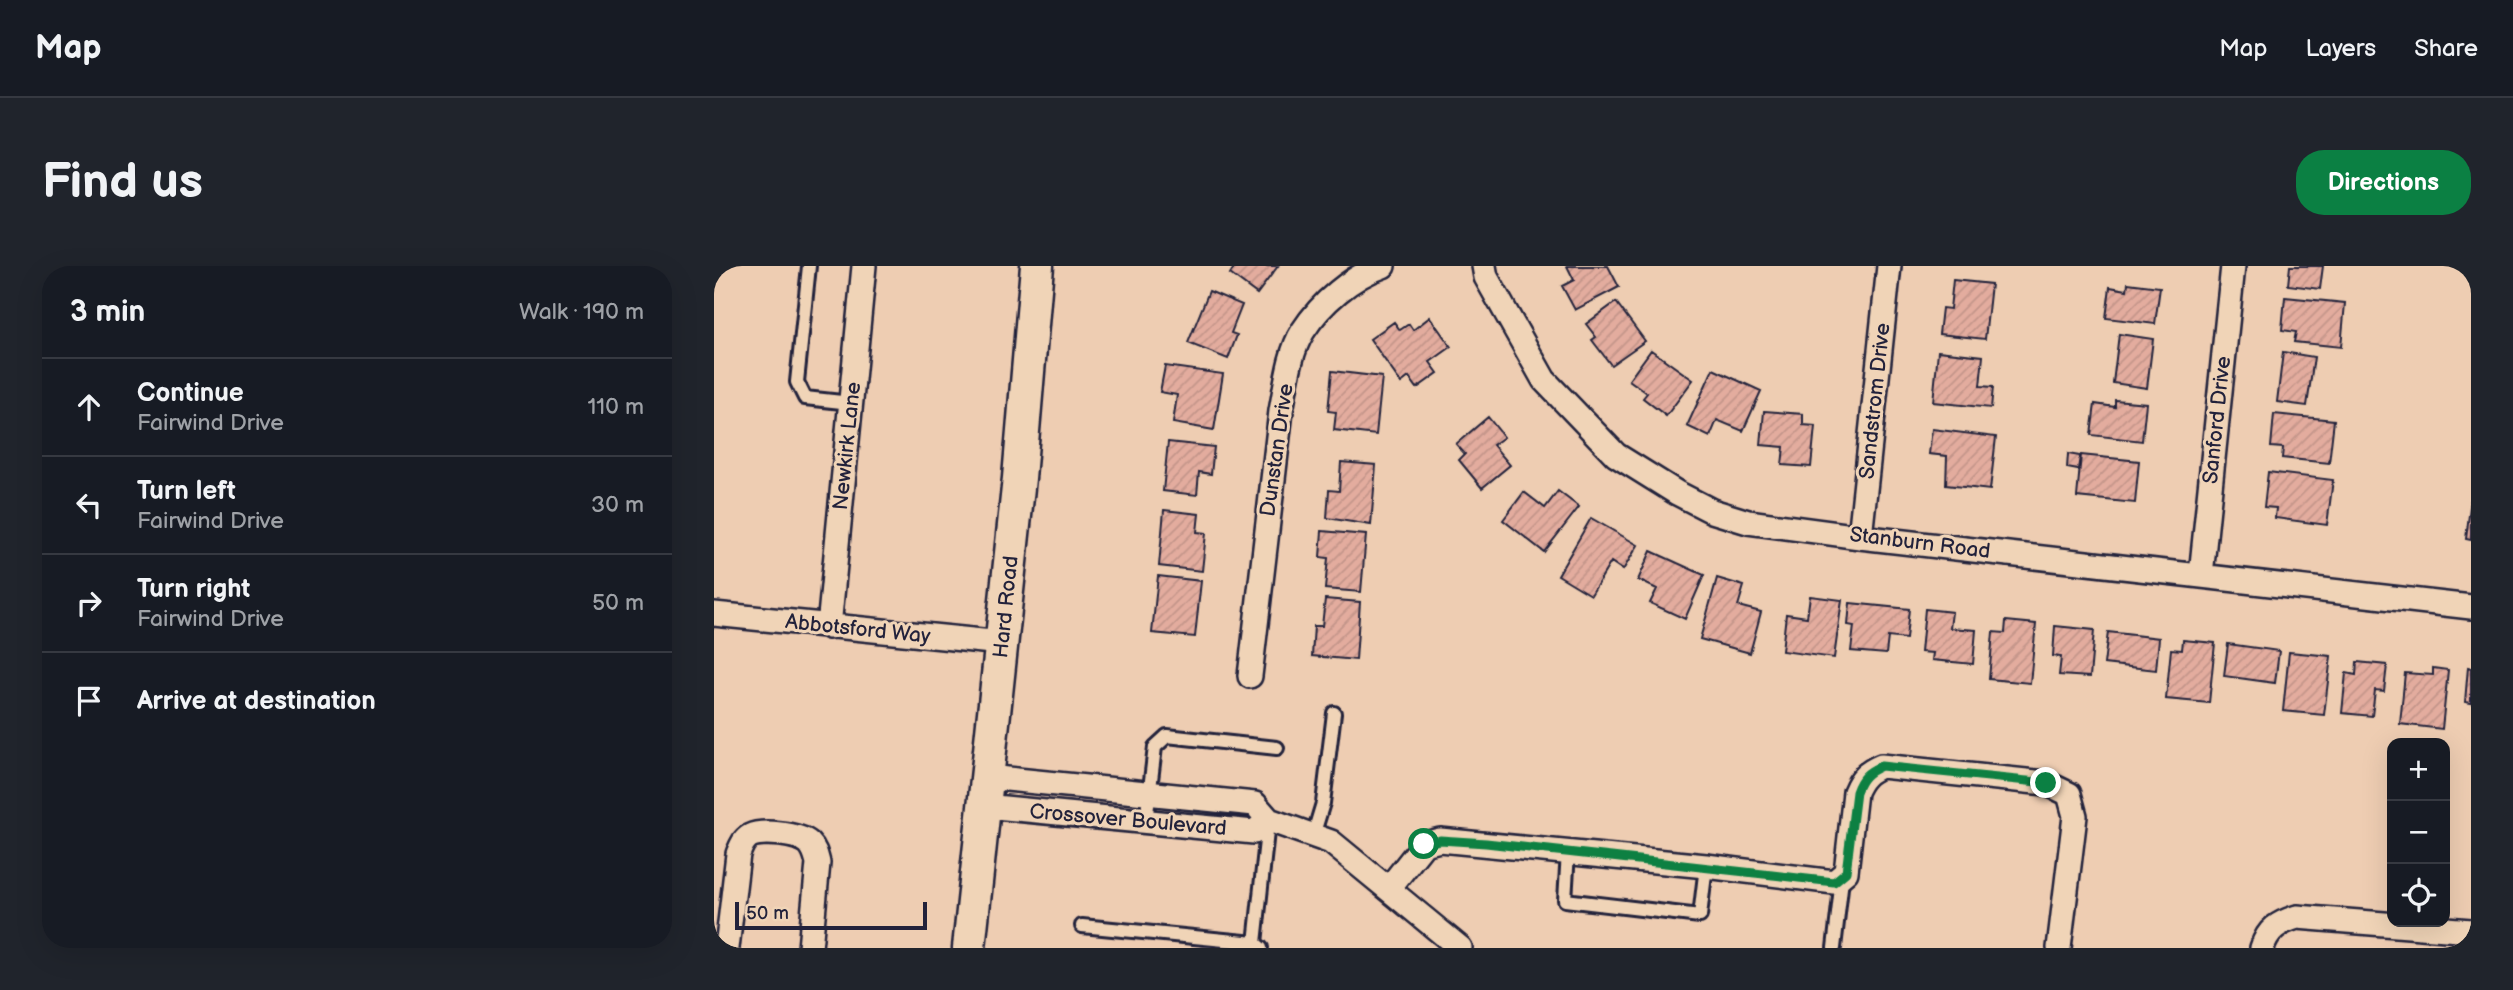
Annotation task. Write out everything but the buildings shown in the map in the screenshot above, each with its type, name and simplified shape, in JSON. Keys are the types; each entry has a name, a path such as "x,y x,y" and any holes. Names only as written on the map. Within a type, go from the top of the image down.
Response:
{"main road":[{"name":"Hard Road","path":"970,948 1037,266"}],"street":[{"name":"Newkirk Lane","path":"829,627 864,266"},
{"name":"Dunstan Drive","path":"1250,676 1280,411 1288,372 1302,332 1333,297 1364,272 1383,266"},
{"name":"Stanburn Road","path":"1484,266 1486,277 1544,380 1616,455 1677,494 1712,511 1748,522 1860,537 2471,607"},
{"name":"Sandstrom Drive","path":"1860,537 1889,266"},
{"name":"Sanford Drive","path":"2201,575 2233,266"},
{"name":"Abbotsford Way","path":"714,614 1002,643"},
{"path":"1389,888 1424,844 1440,840 1706,866 1834,882 1842,879 1846,872 1856,792 1860,780 1869,771 1881,766 2046,783 2069,794 2075,816 2059,948"},
{"name":"Crossover Boulevard","path":"985,792 1149,793 1255,804 1269,820 1331,842 1460,948"},
{"name":"Crossover Boulevard","path":"985,792 1146,822 1254,832 1269,820"},
{"path":"727,948 738,854 742,843 751,836 763,834 797,838 808,842 816,851 818,863 810,948"},
{"path":"2262,948 2267,933 2280,922 2297,917 2471,931"}],"lane":[{"path":"809,266 797,382 805,398 851,403"},
{"path":"1313,836 1323,803 1334,713"},
{"path":"1146,822 1155,747 1167,736 1277,748"},
{"path":"1082,926 1258,946 1269,820"},
{"path":"1568,852 1565,900 1700,916 1706,866"},
{"path":"1834,948 1842,879"},
{"path":"1145,948 1146,933"}],"route":[{"path":"1424,844 1440,840 1486,843 1834,882 1842,879 1846,872 1856,792 1860,780 1869,771 1881,766 2046,783"}]}
